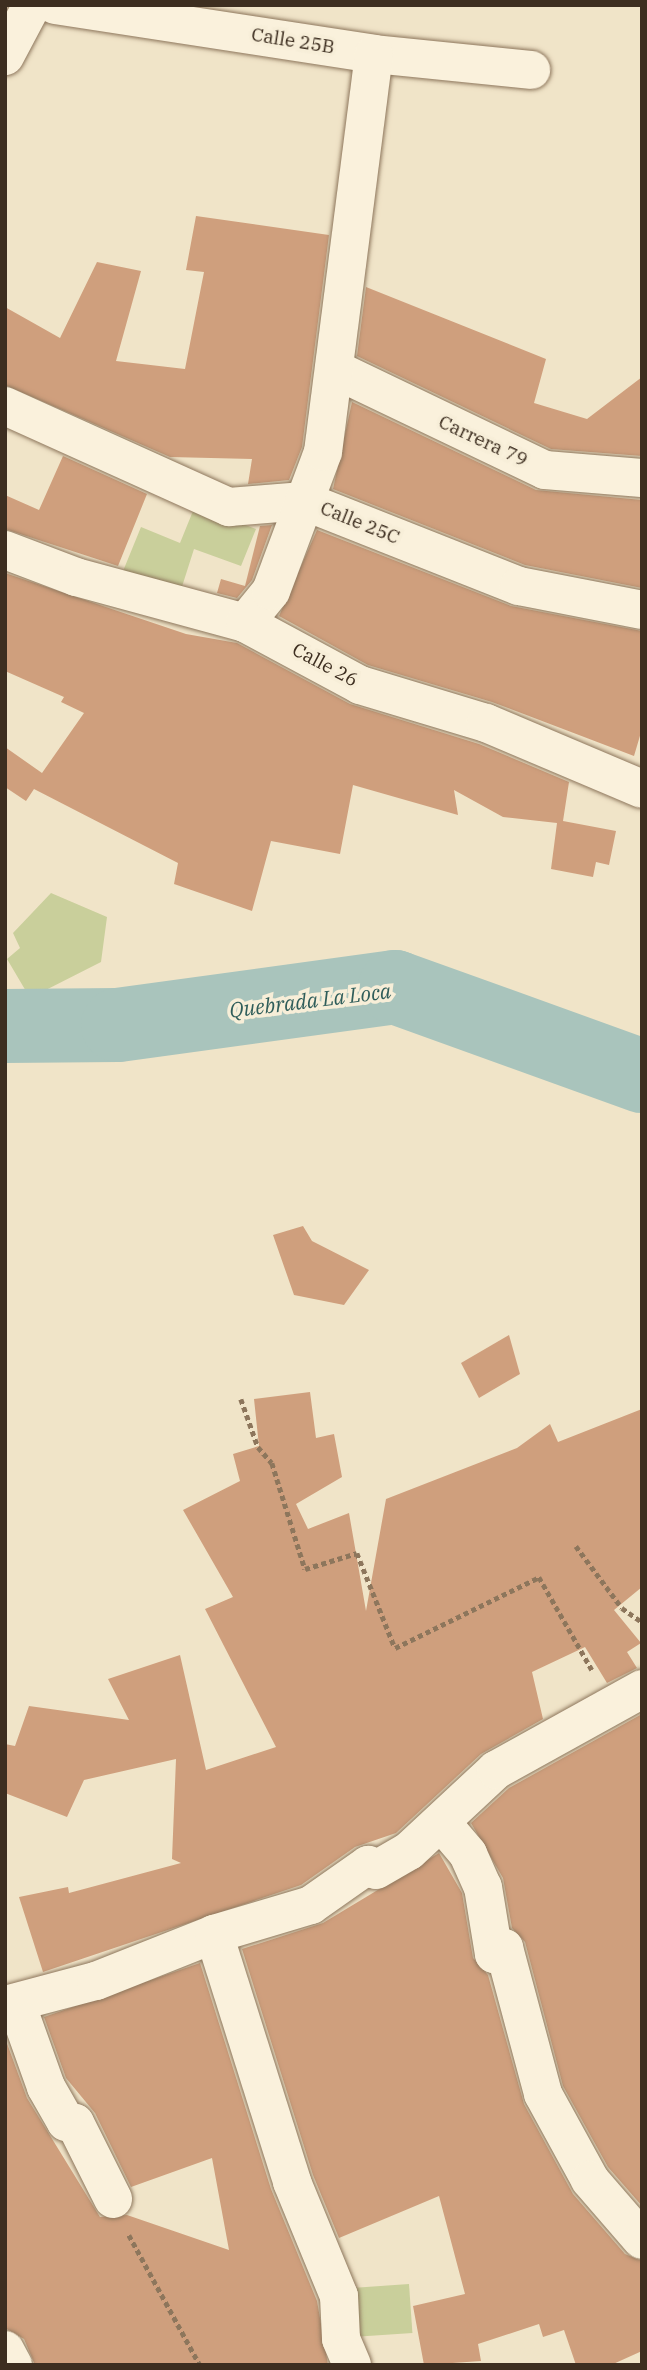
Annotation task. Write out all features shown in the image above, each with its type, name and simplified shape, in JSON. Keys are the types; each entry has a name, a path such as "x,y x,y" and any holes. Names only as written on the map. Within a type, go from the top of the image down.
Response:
{"street":[{"path":"5,56 32,5"},
{"name":"Calle 25B","path":"55,5 374,54 531,70"},
{"path":"245,623 271,591 323,452 374,54"},
{"name":"Carrera 79","path":"334,369 545,470 642,478"},
{"name":"Calle 25C","path":"5,406 229,507 304,501 519,586 642,610"},
{"name":"Calle 26","path":"5,550 76,577 245,623 360,685 486,723 642,789"},
{"path":"113,2199 75,2123 66,2122 46,2087 11,2004 96,1981 214,1934 311,1905 368,1865 376,1870 409,1851 496,1770 627,1699"},
{"path":"441,1822 468,1854 483,1887 494,1954 504,1948 543,2094 590,2180 642,2240"},
{"path":"214,1934 292,2182 339,2296 341,2339 352,2365"},
{"path":"5,2350 13,2365"}],"path":[{"path":"241,1399 258,1447 272,1463 305,1569 357,1553 395,1648 539,1577 627,1699"},
{"path":"576,1546 622,1608 642,1622"},
{"path":"113,2199 200,2365"}],"green space":[{"path":"195,506 256,529 241,566 194,549 179,596 121,576 141,527 180,543"},
{"path":"51,893 107,917 101,962 30,998 7,959 20,948 13,933"},
{"path":"409,2284 412,2333 353,2337 349,2288"}],"building":[{"path":"196,216 329,235 302,447 289,480 248,484 252,459 170,457 5,385 5,307 60,338 97,262 141,271 116,361 185,369 204,272 186,270"},
{"path":"366,287 546,359 534,403 587,419 642,377 642,456 551,449 357,356"},
{"path":"352,402 536,490 642,500 642,588 525,565 333,489"},
{"path":"63,456 147,494 118,566 5,529 5,495 39,510"},
{"path":"272,525 252,580 237,598 217,593 221,579 245,586 260,526"},
{"path":"317,530 511,606 642,631 642,729 634,756 492,702 368,665 279,616"},
{"path":"5,573 186,634 237,643 350,704 479,744 569,782 563,821 616,831 609,865 596,862 593,877 551,869 557,823 503,817 454,790 458,815 353,785 340,854 271,841 252,911 174,884 178,863 34,789 26,801 5,787 5,747 42,773 84,713 61,702 64,697 5,671"},
{"path":"303,1226 312,1241 369,1270 344,1305 294,1295 273,1235"},
{"path":"509,1335 520,1374 479,1398 461,1363"},
{"path":"310,1392 316,1438 334,1434 342,1477 296,1504 308,1529 349,1513 366,1611 386,1499 517,1448 550,1424 558,1442 642,1409 642,1587 614,1610 641,1643 627,1652 637,1668 607,1683 585,1647 532,1672 543,1719 481,1754 396,1833 355,1847 301,1885 43,1972 19,1897 68,1887 69,1893 181,1863 172,1859 176,1759 84,1780 67,1817 5,1793 5,1744 15,1746 29,1706 129,1720 108,1679 180,1655 206,1770 276,1747 205,1609 233,1597 183,1510 240,1481 233,1454 259,1446 254,1399"},
{"path":"642,1714 642,2206 608,2167 563,2086 525,1942 512,1928 503,1878 471,1823 509,1788"},
{"path":"439,1853 462,1893 473,1958 488,1975 524,2104 573,2194 625,2254 642,2261 642,2351 611,2365 576,2365 564,2330 543,2337 539,2324 478,2344 481,2361 424,2365 413,2306 465,2294 439,2196 339,2238 313,2175 242,1949 323,1923"},
{"path":"200,1963 271,2189 317,2301 328,2365 35,2365 24,2339 5,2328 5,2038 27,2098 100,2217 127,2215 229,2250 212,2158 131,2187 95,2113 66,2078 44,2017"}],"waterway":[{"name":"Quebrada La Loca","path":"5,1026 118,1025 395,987 642,1076"}]}
